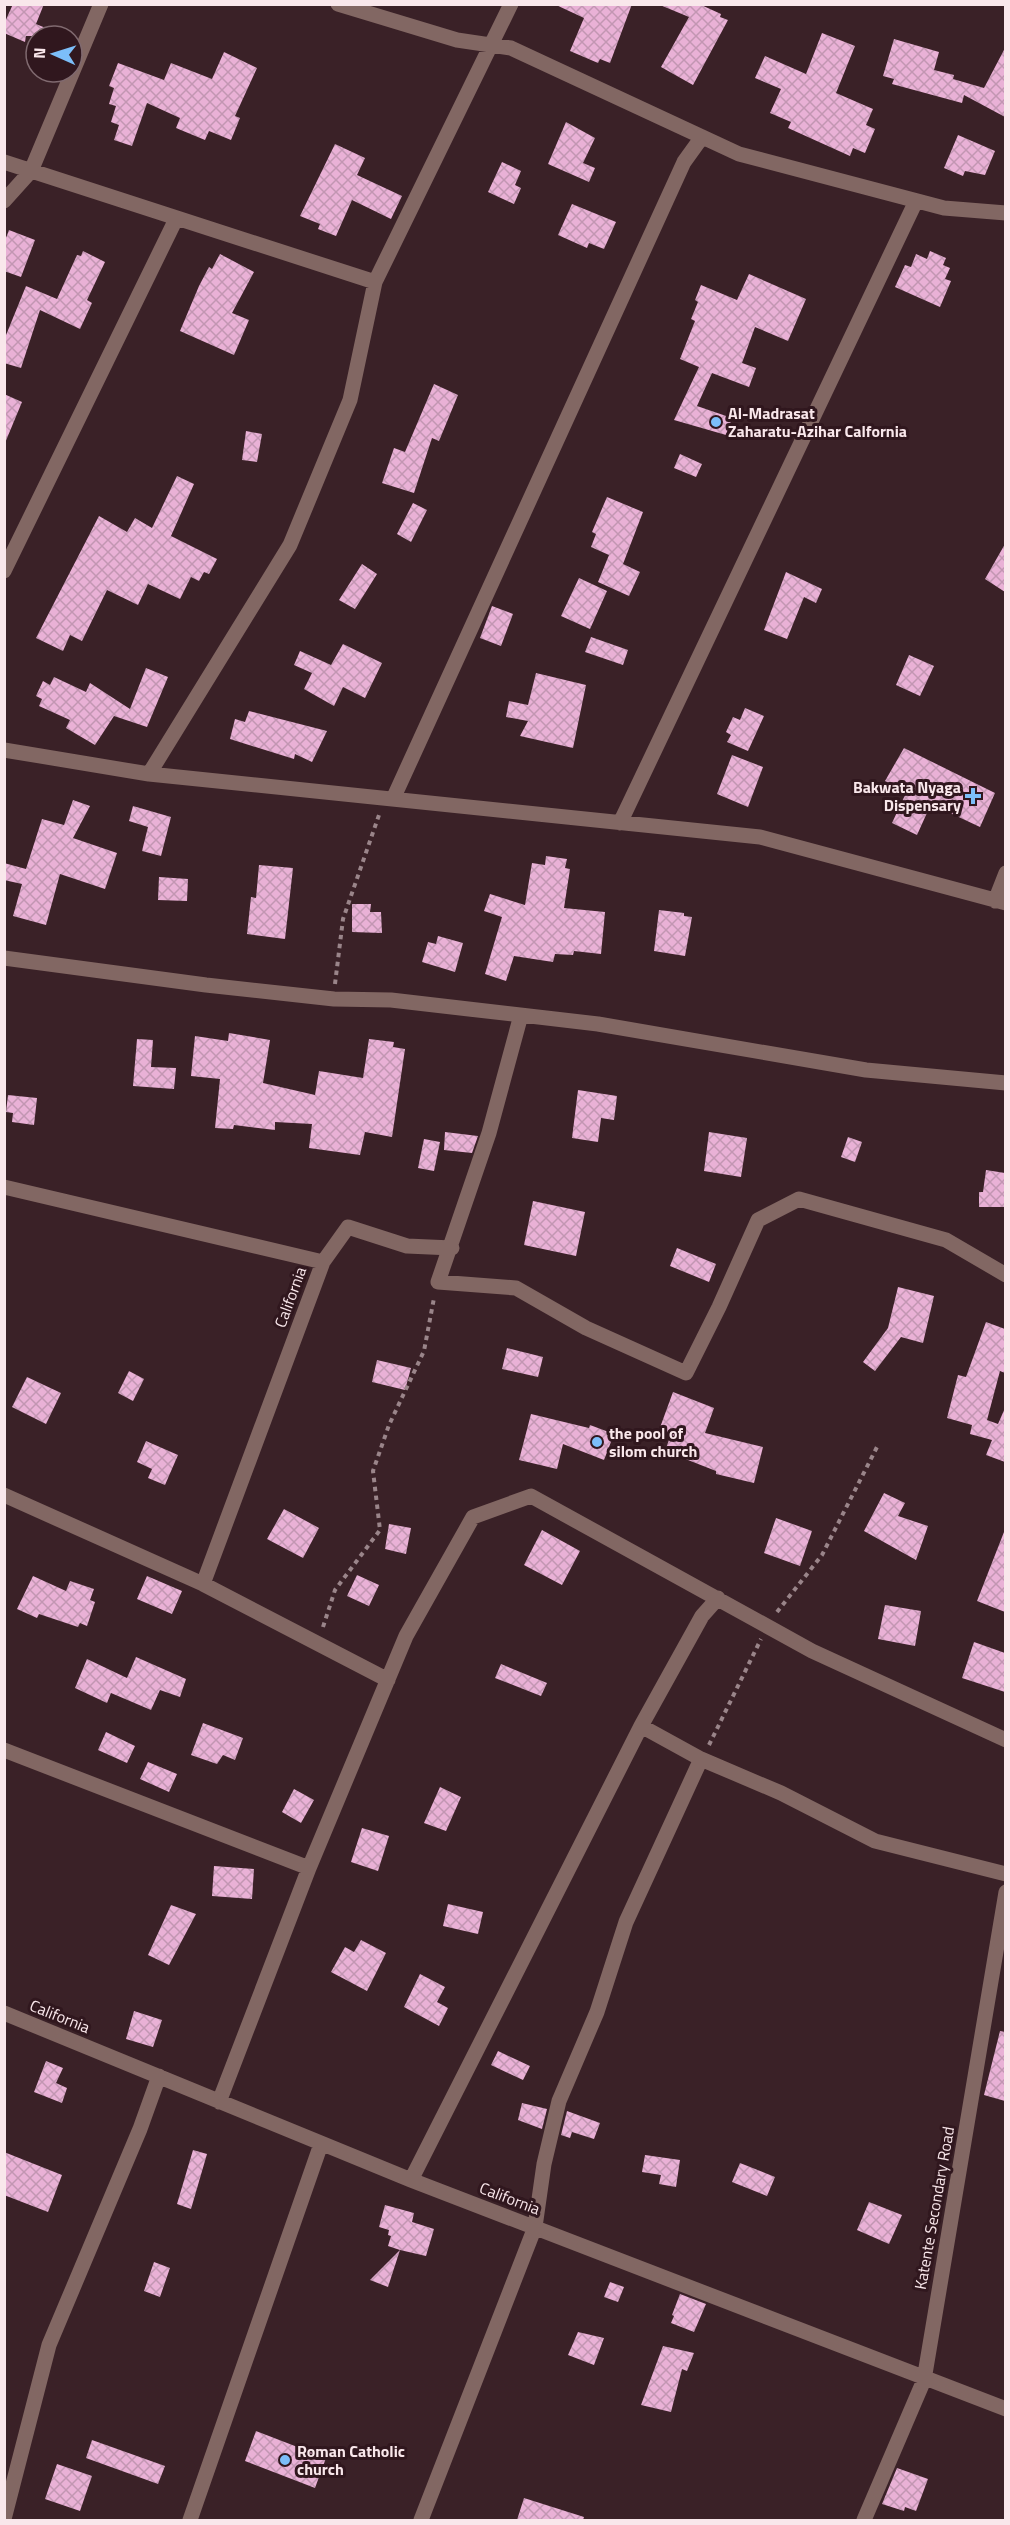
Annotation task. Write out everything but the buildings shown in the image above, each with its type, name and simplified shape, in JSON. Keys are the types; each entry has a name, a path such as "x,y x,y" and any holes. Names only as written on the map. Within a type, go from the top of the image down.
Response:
{"street":[{"path":"4,201 31,171 101,4"},
{"path":"338,4 457,40 511,48 739,154 944,208 1005,213"},
{"path":"149,774 290,545 350,400 375,282 511,4"},
{"path":"389,799 684,162 702,137"},
{"path":"4,162 375,282"},
{"path":"620,823 916,201"},
{"path":"4,571 176,219"},
{"path":"4,750 149,774 760,837 1000,902 1005,873"},
{"path":"4,957 334,999 391,1000 598,1024 866,1070 1005,1083"},
{"path":"521,1015 489,1133 452,1248 438,1282 516,1288 586,1328 686,1373 758,1220 798,1199 946,1240 1005,1275"},
{"name":"California","path":"4,1186 323,1262 202,1584"},
{"path":"323,1262 348,1227 407,1246 452,1248"},
{"path":"4,1495 202,1584 388,1680"},
{"path":"219,2102 309,1868 406,1636 474,1516 531,1496 812,1651 1005,1740"},
{"path":"411,2180 641,1726 702,1616 718,1598"},
{"path":"641,1726 701,1759 781,1793 875,1841 1005,1874"},
{"path":"4,1750 309,1868"},
{"path":"421,2520 535,2227 544,2164 559,2101 597,2012 626,1922 701,1759"},
{"name":"Katente Secondary Road","path":"864,2520 924,2380 1005,1892"},
{"name":"California","path":"4,2013 411,2180 924,2380 1005,2409"},
{"path":"4,2519 49,2345 140,2129 159,2076"},
{"path":"190,2520 321,2144"}],"path":[{"path":"334,999 343,919 389,799"},
{"path":"318,1644 335,1590 380,1530 373,1471 389,1425 424,1351 438,1282"},
{"path":"701,1759 768,1625 822,1555 878,1445"}],"place":[{"name":"Al-Madrasat Zaharatu-Azihar Calfornia","path":"716,422"},
{"name":"Bakwata Nyaga Dispensary","path":"973,796"},
{"name":"the pool of silom church","path":"597,1442"},
{"name":"Roman Catholic church","path":"285,2460"}]}
